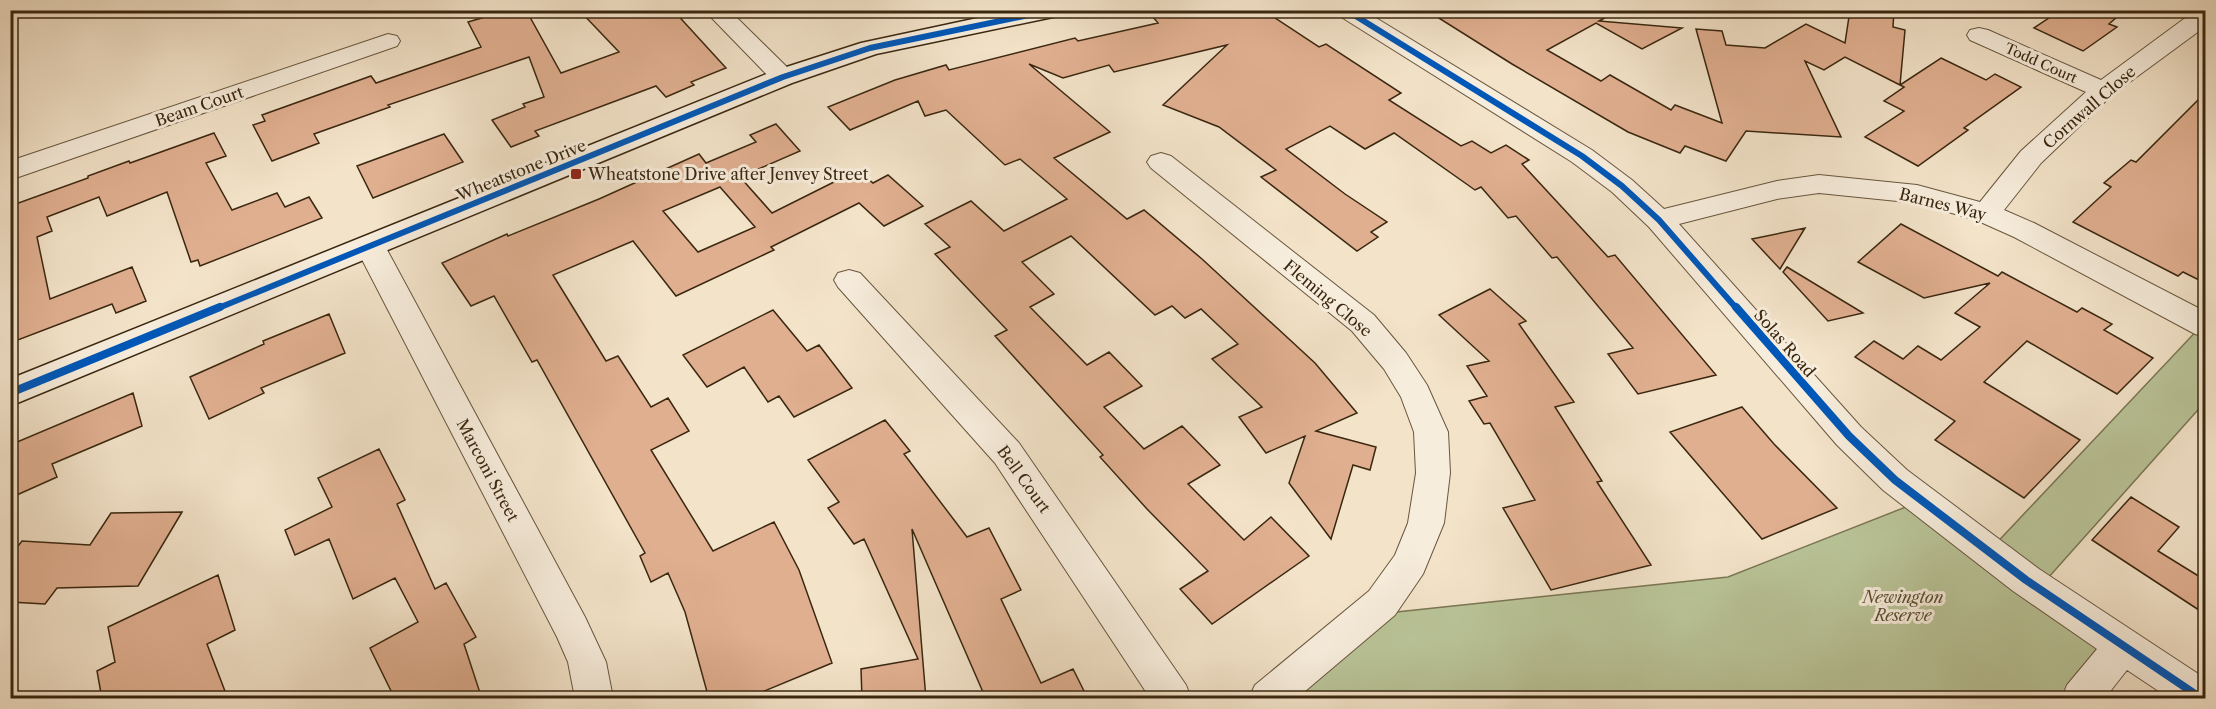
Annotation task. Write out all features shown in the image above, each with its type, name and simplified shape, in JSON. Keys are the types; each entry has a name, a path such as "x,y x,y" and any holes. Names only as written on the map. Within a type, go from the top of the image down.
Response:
{"street":[{"path":"715,10 783,77"},
{"name":"Wheatstone Drive","path":"10,393 783,77 870,48 1021,13 1053,10"},
{"name":"Solas Road","path":"1346,10 1582,156 1622,186 1659,220 1849,436 1895,480 1947,522 2026,580 2201,699"},
{"name":"Cornwall Close","path":"1986,213 2031,158 2103,90 2205,14"},
{"name":"Todd Court","path":"1979,35 2103,90"},
{"name":"Beam Court","path":"10,171 388,41"},
{"name":"Fleming Close","path":"1161,162 1363,323 1395,361 1416,394 1431,432 1433,473 1426,523 1410,563 1382,603 1269,699"},
{"name":"Barnes Way","path":"1659,220 1777,190 1819,184 1917,194 1986,213 2024,230 2205,326"},
{"name":"Marconi Street","path":"370,246 572,629 587,662 594,699"},
{"name":"Bell Court","path":"849,280 1006,453 1172,699"},
{"path":"2081,699 2123,646"}],"green space":[{"name":"Newington Reserve","path":"2203,324 2205,326 2205,402 2039,588 2123,646 2081,698 1269,698 1368,615 1728,577 1921,501 1988,552"}],"building":[{"path":"509,10 526,10 561,73 619,52 579,10 673,10 726,68 691,82 694,85 666,97 656,86 535,131 539,136 511,147 492,120 525,107 523,104 544,97 529,57 388,105 390,107 314,134 319,143 272,161 253,125 265,121 262,115 371,76 376,83 481,47 468,22"},
{"path":"1180,10 1263,10 1319,47 1326,44 1401,93 1389,100 1461,146 1472,141 1491,153 1506,145 1529,160 1522,164 1608,257 1615,255 1716,375 1638,394 1608,354 1633,348 1557,257 1552,258 1516,216 1508,218 1481,187 1475,190 1394,133 1365,149 1330,126 1286,149 1345,194 1387,222 1371,232 1378,237 1357,251 1261,177 1276,170 1219,127 1163,105 1227,45 1114,72 1109,65 1063,78 1029,64 1110,132 1054,158 1127,219 1144,210 1202,259 1315,363 1357,413 1316,431 1376,447 1370,470 1353,465 1331,539 1289,483 1305,436 1266,453 1239,417 1262,407 1212,359 1238,344 1201,309 1185,318 1172,306 1155,315 1071,236 1022,262 1054,294 1030,307 1087,365 1109,352 1142,386 1104,407 1144,449 1182,426 1220,465 1188,484 1244,540 1271,517 1309,556 1212,624 1180,589 1208,571 1147,509 1100,457 1103,455 995,336 1007,330 935,254 950,247 925,224 971,201 1004,231 1067,199 1020,159 1005,165 946,110 925,116 918,101 850,130 828,107 895,80 946,65 949,70 1075,38 1078,41 1158,23 1153,17"},
{"path":"1426,10 1619,10 1599,21 1682,28 1642,49 1596,23 1547,50 1601,81 1610,75 1671,110 1675,105 1722,123 1696,29 1722,31 1726,45 1765,48 1806,24 1845,43 1850,10 1894,10 1893,27 1905,30 1900,85 1845,57 1824,70 1805,61 1841,137 1746,131 1726,161 1685,146 1680,153 1628,132"},
{"path":"2061,10 2125,10 2109,24 2117,27 2083,51 2034,28"},
{"path":"1941,58 1986,80 1995,74 2021,87 1964,128 1968,130 1918,166 1865,137 1904,111 1884,101 1904,87 1900,85"},
{"path":"2205,93 2205,283 2183,272 2178,276 2073,222 2111,187 2104,183 2131,160 2136,162"},
{"path":"776,124 800,151 740,177 772,213 858,170 873,183 888,175 923,206 884,226 859,203 771,247 774,250 676,296 633,241 553,275 606,361 618,356 651,407 668,398 689,431 651,450 713,551 774,522 799,570 832,663 745,699 709,699 685,612 668,573 651,582 640,556 645,553 537,360 532,362 494,296 471,306 442,263 507,234 508,236 599,199 699,154 706,163 756,142 750,135","holes":["720,187 755,227 698,252 663,211"]},
{"path":"214,133 226,156 206,163 232,210 277,193 285,207 309,197 322,218 200,266 198,260 191,262 167,192 107,216 99,197 47,217 52,231 37,237 50,299 132,267 146,301 116,313 112,304 10,343 10,206 129,161 130,163"},
{"path":"444,134 463,162 373,198 357,166"},
{"path":"1901,224 1998,276 2002,272 2077,312 2082,308 2112,324 2104,330 2153,358 2117,394 2027,341 1984,382 2080,440 2024,498 1935,440 1955,421 1855,357 1874,341 1903,359 1918,346 1941,360 1980,327 1955,313 1990,283 1924,298 1858,262"},
{"path":"1805,228 1780,269 1752,239"},
{"path":"1787,267 1863,313 1828,321 1783,272"},
{"path":"1490,289 1526,321 1519,324 1574,402 1555,407 1602,481 1597,482 1651,565 1551,590 1503,508 1535,500 1490,423 1484,424 1469,401 1487,396 1467,366 1489,361 1439,315"},
{"path":"773,310 807,351 819,345 852,388 794,417 779,396 768,402 744,367 707,387 683,355"},
{"path":"329,314 345,353 261,388 264,393 209,419 190,377 264,344 263,341"},
{"path":"133,393 142,426 52,464 57,477 10,498 10,445"},
{"path":"1742,407 1774,444 1837,508 1762,539 1670,432"},
{"path":"885,420 910,451 904,454 967,537 989,528 1021,590 1001,599 1041,683 1073,669 1088,699 986,699 912,529 926,699 862,699 861,669 918,659 864,539 854,544 828,508 839,502 808,460"},
{"path":"379,449 405,500 397,504 435,589 446,583 476,637 464,644 482,699 395,699 370,648 418,622 395,578 353,599 329,539 295,555 285,530 332,507 318,478"},
{"path":"2131,497 2179,527 2158,551 2205,580 2205,614 2092,540"},
{"path":"182,512 138,586 57,588 45,604 10,602 10,556 22,541 90,545 111,513"},
{"path":"218,575 235,630 207,644 228,699 102,699 97,671 115,662 108,627"}],"cycle path":[{"path":"10,393 783,77 870,48 1053,10"},
{"path":"1346,10 1582,156 1622,186 1659,220 1849,436 1895,480 2026,580 2201,698"}],"place":[{"name":"Wheatstone Drive after Jenvey Street","path":"576,174"}]}
